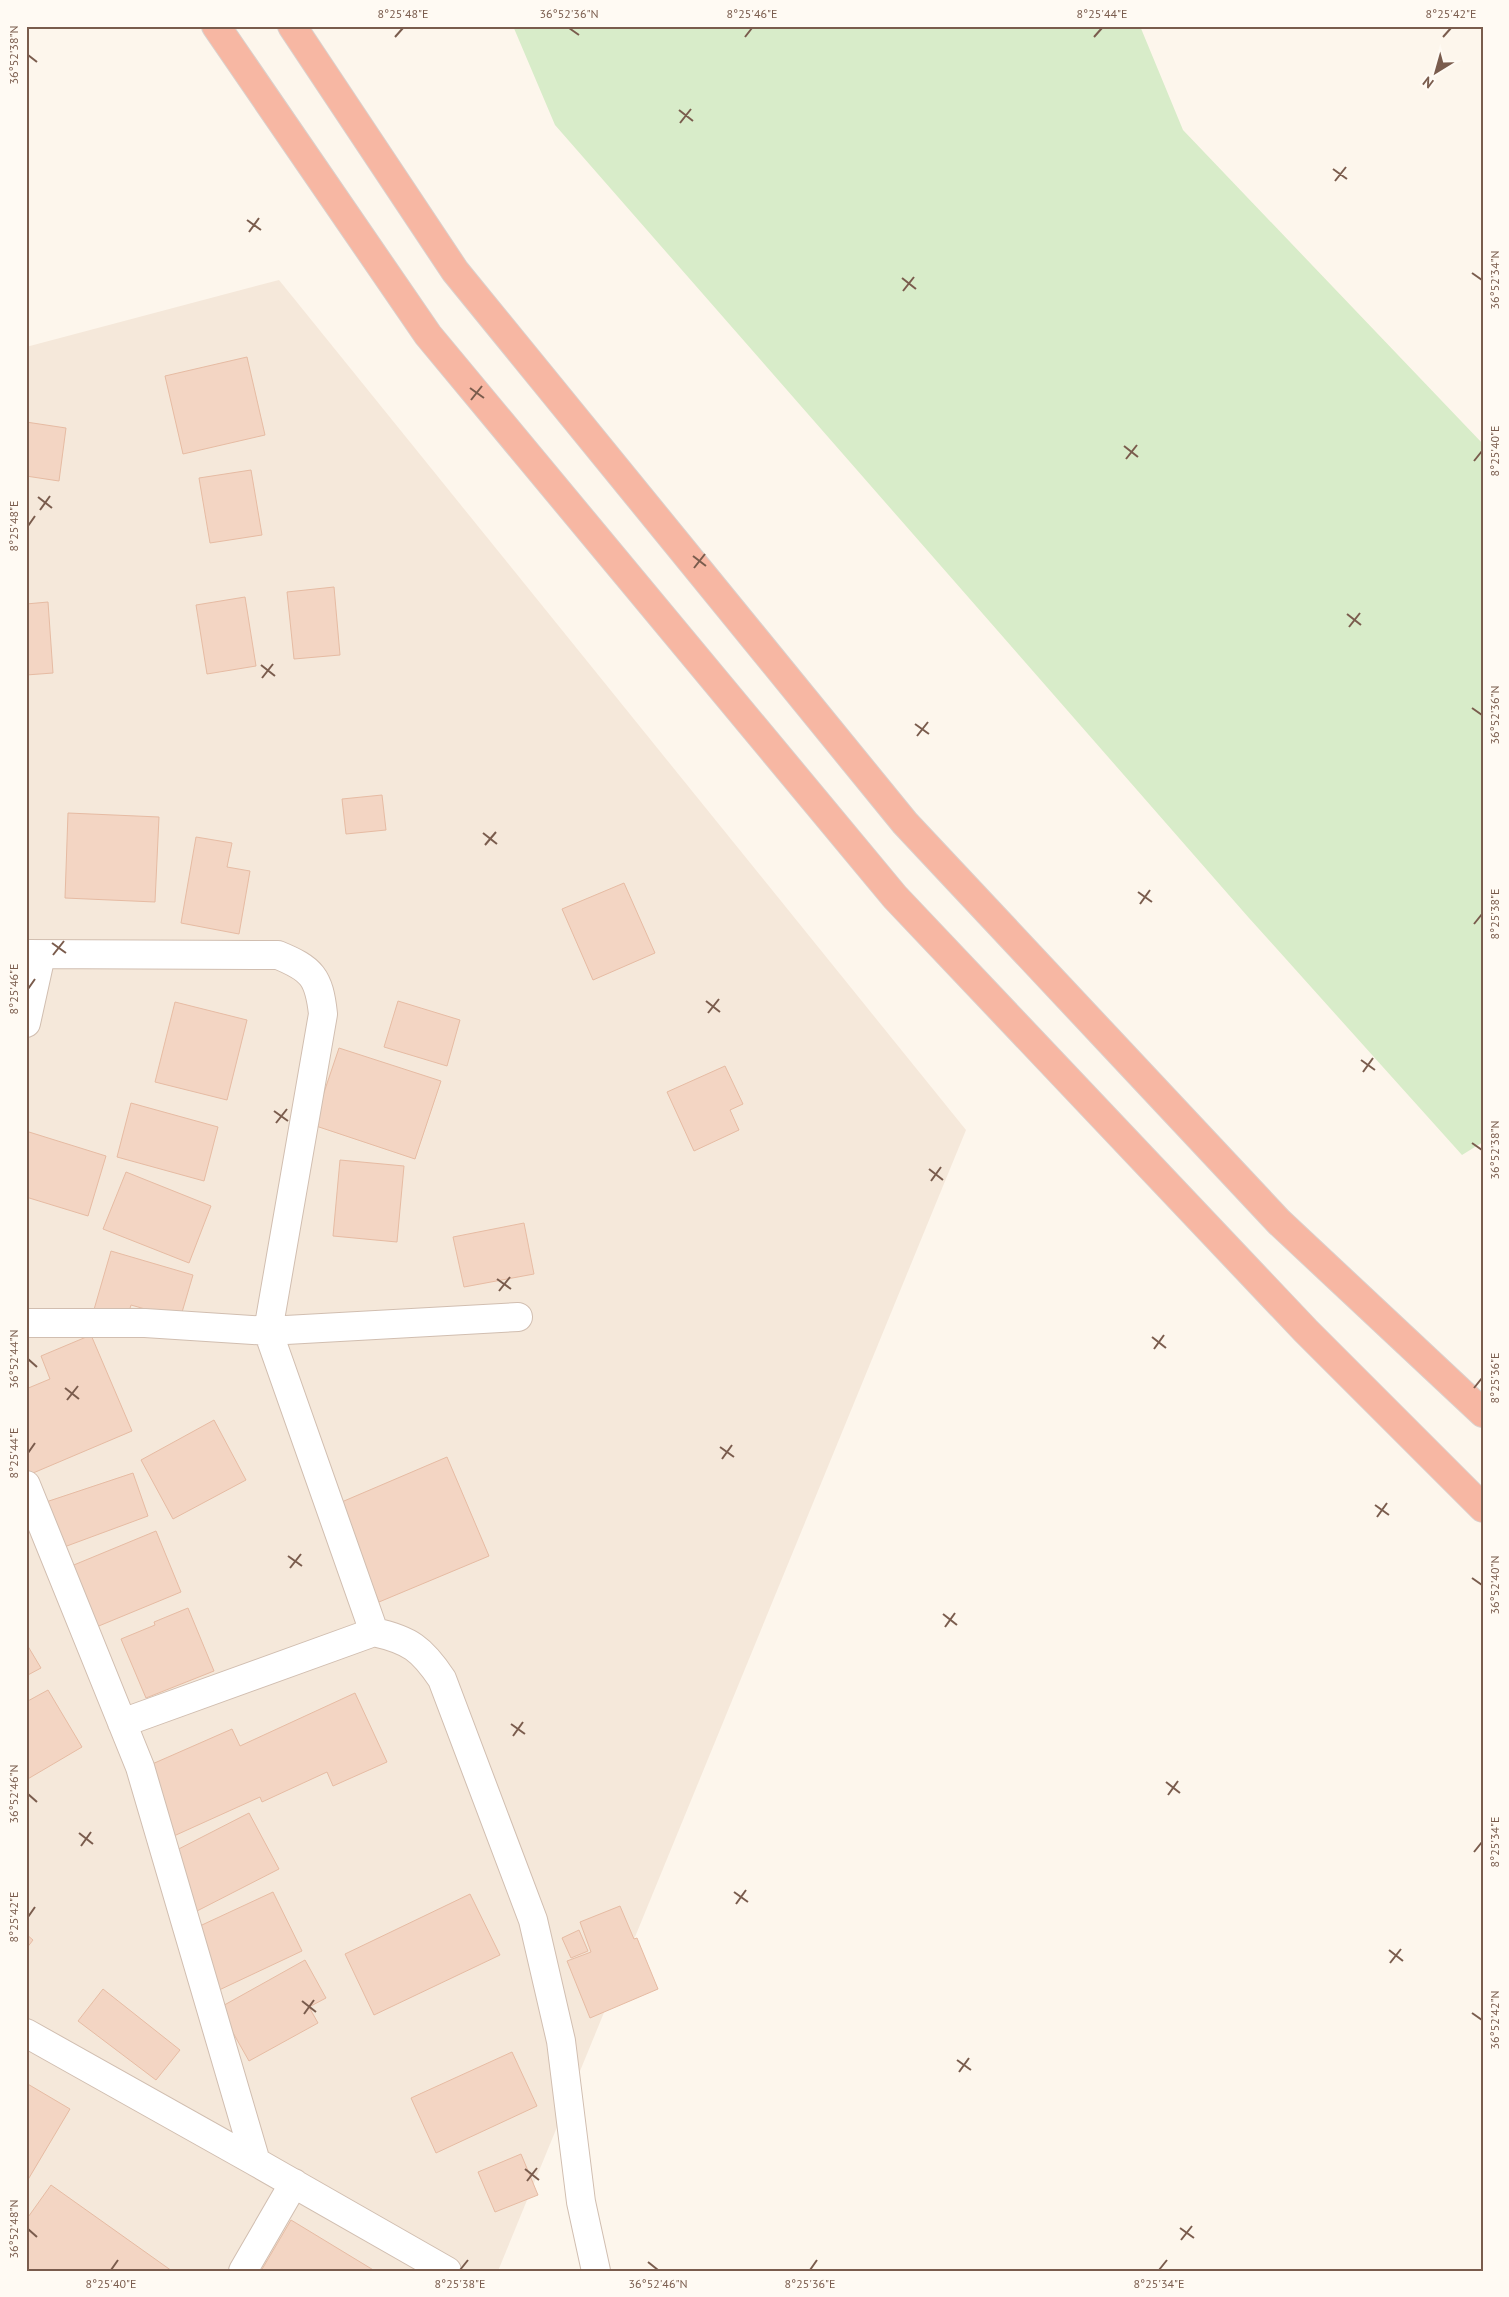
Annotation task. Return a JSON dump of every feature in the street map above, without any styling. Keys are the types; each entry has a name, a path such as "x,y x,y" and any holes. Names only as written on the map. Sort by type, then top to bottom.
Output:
{"highway":[{"path":"216,26 428,335 895,897 1306,1331 1483,1508"},
{"path":"292,26 455,271 905,823 1279,1222 1483,1413"}],"street":[{"path":"26,1023 34,955 278,956 301,964 314,978 321,994 323,1014 268,1331 374,1632"},
{"path":"26,1323 145,1323 268,1331 518,1317"},
{"path":"26,1485 140,1766 256,2162"},
{"path":"122,1723 374,1632 398,1638 426,1655 442,1679 533,1920 561,2041 581,2202 596,2271"},
{"path":"26,2033 447,2271"},
{"path":"243,2271 294,2184"}],"shaded area":[{"path":"279,280 966,1130 498,2271 26,2271 26,347"}],"green space":[{"path":"513,26 1140,26 1183,130 1483,444 1483,1142 1462,1155 1249,918 555,125"}],"building":[{"path":"247,357 265,435 183,454 165,376"},
{"path":"26,422 66,428 59,481 26,476"},
{"path":"251,470 262,535 210,543 199,478"},
{"path":"334,587 340,655 294,659 287,592"},
{"path":"245,597 256,666 207,674 196,605"},
{"path":"48,602 53,673 26,675 26,604"},
{"path":"382,795 386,830 346,834 342,799"},
{"path":"68,813 159,817 155,902 65,898"},
{"path":"196,837 232,843 227,867 250,871 239,934 181,923"},
{"path":"624,883 655,953 593,980 562,909"},
{"path":"398,1001 460,1020 447,1066 384,1047"},
{"path":"175,1002 247,1020 227,1100 155,1082"},
{"path":"339,1048 441,1081 415,1159 313,1125"},
{"path":"725,1066 743,1104 730,1110 739,1130 694,1151 667,1092"},
{"path":"131,1103 218,1127 204,1181 117,1157"},
{"path":"29,1132 106,1156 88,1216 26,1197 26,1139"},
{"path":"340,1160 404,1166 397,1242 333,1236"},
{"path":"126,1172 211,1206 189,1263 103,1229"},
{"path":"524,1223 534,1274 464,1287 453,1237"},
{"path":"111,1251 193,1275 180,1319 131,1305 126,1322 93,1313"},
{"path":"91,1335 132,1431 26,1476 26,1389 50,1379 41,1356"},
{"path":"214,1420 246,1480 173,1519 141,1460"},
{"path":"447,1457 489,1556 379,1602 337,1504"},
{"path":"133,1473 148,1516 56,1550 40,1504"},
{"path":"156,1531 181,1592 77,1635 52,1574"},
{"path":"188,1608 214,1671 146,1698 121,1639 155,1625 154,1622"},
{"path":"26,1643 41,1668 26,1676"},
{"path":"48,1690 82,1747 26,1780 26,1702"},
{"path":"355,1693 387,1762 333,1786 327,1772 262,1802 260,1797 165,1840 134,1772 232,1729 240,1746"},
{"path":"249,1813 279,1869 195,1912 165,1856"},
{"path":"273,1892 302,1951 217,1991 189,1931"},
{"path":"470,1894 500,1955 374,2015 345,1954"},
{"path":"620,1906 634,1939 637,1938 658,1989 590,2018 567,1961 591,1952 580,1922"},
{"path":"579,1930 588,1951 571,1958 562,1938"},
{"path":"26,1934 33,1940 26,1949"},
{"path":"305,1960 326,1998 309,2007 318,2023 249,2061 219,2008"},
{"path":"103,1989 180,2050 156,2080 78,2021"},
{"path":"512,2052 537,2106 436,2153 411,2098"},
{"path":"26,2083 70,2109 26,2183"},
{"path":"521,2154 538,2195 495,2212 478,2172"},
{"path":"51,2185 172,2271 26,2271 26,2220"},
{"path":"291,2220 375,2271 261,2271"}]}
